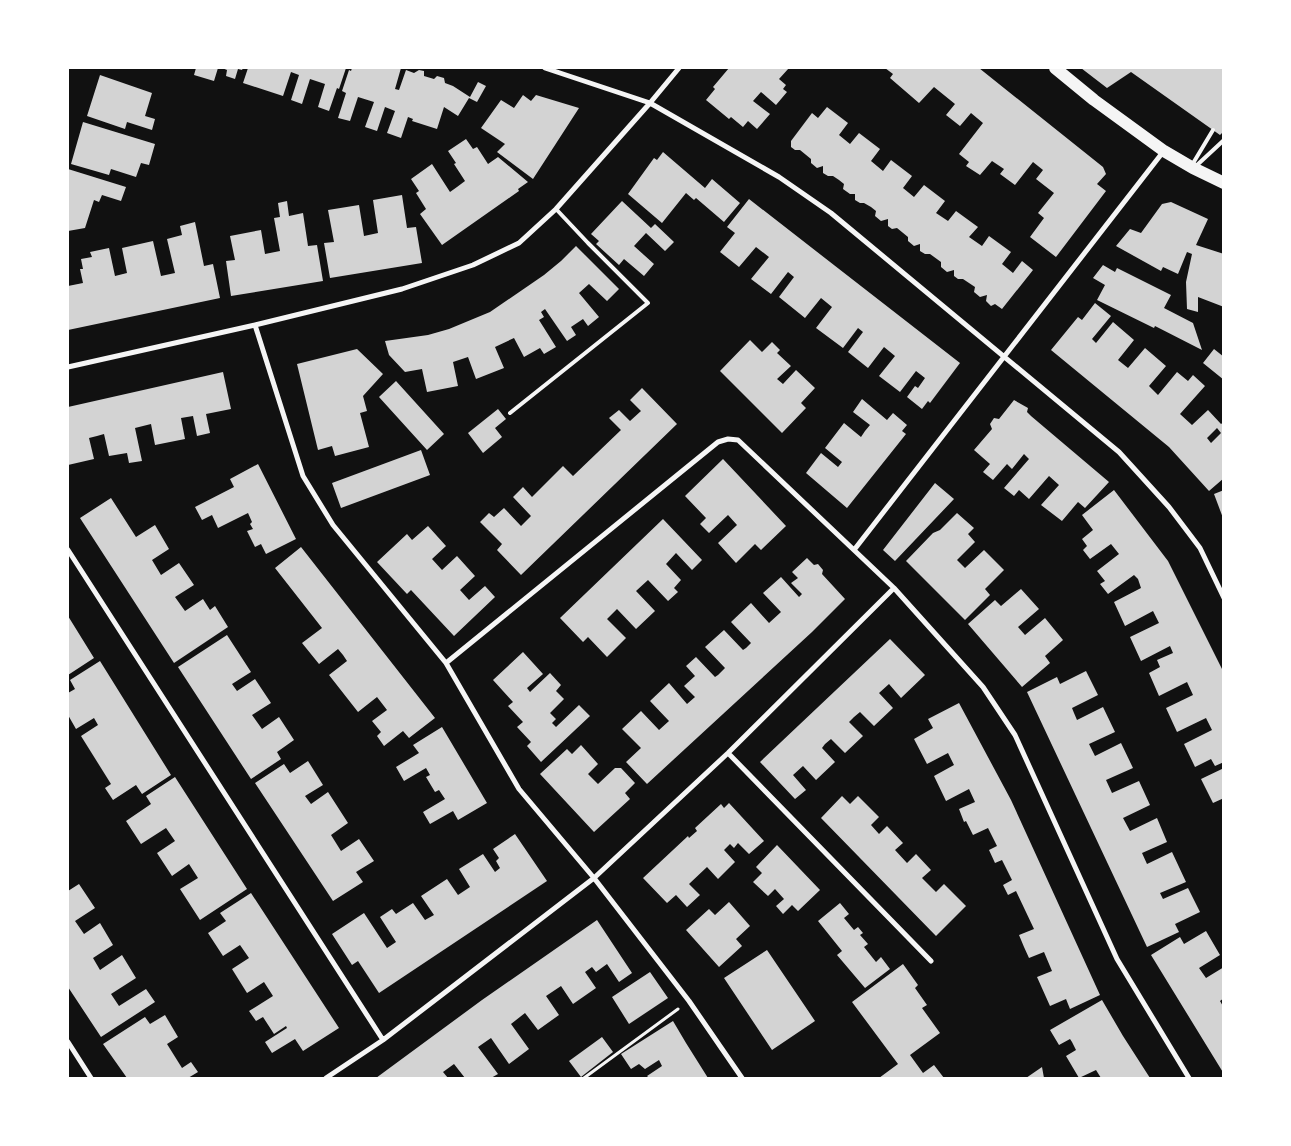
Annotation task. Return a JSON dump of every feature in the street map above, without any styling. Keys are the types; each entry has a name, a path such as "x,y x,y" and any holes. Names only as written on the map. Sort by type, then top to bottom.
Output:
{"main road":[{"path":"1055,68 1094,100 1164,151 1192,168 1224,183"}],"street":[{"path":"546,68 650,103 780,177 831,213 1119,452 1169,507 1200,548 1224,598"},
{"path":"68,367 402,289 473,265 519,243 556,209 679,68"},
{"path":"854,550 1164,151"},
{"path":"255,324 304,476 332,525 446,664 519,789 594,878 689,1001 742,1078"},
{"path":"446,664 718,442 728,439 738,440 894,588 983,687 1015,735 1117,959 1189,1078"},
{"path":"68,550 383,1040"},
{"path":"326,1078 383,1040 594,878 728,753 894,588"},
{"path":"728,753 931,961"},
{"path":"68,1042 91,1078"}],"lane":[{"path":"1192,168 1213,130"},
{"path":"1192,168 1224,140"},
{"path":"510,413 648,302 556,209"}],"path":[{"path":"584,1078 689,1001"}],"building":[{"path":"196,68 218,68 214,81 194,75"},
{"path":"222,68 243,68 242,70 238,69 235,79 226,76 227,70"},
{"path":"248,68 346,68 329,111 318,107 325,84 310,79 302,104 291,100 299,75 291,72 283,96 243,83"},
{"path":"352,68 401,68 395,89 399,90 406,70 414,73 419,70 424,71 424,76 434,79 437,76 444,78 445,83 470,97 478,82 486,86 477,102 469,98 458,116 444,107 437,129 412,121 413,119 408,117 401,138 387,133 395,111 385,107 377,131 365,127 374,102 358,97 350,121 338,118 346,93 342,91 349,70 351,71"},
{"path":"729,68 789,68 779,79 786,85 783,89 787,92 776,105 761,92 753,101 770,114 757,129 748,121 743,127 731,117 729,119 706,100 715,89 713,87"},
{"path":"885,68 979,68 1103,167 1106,174 1097,184 1106,191 1056,257 1030,237 1044,218 1038,213 1054,193 1036,179 1043,170 1033,162 1015,185 1000,174 1004,169 992,161 980,175 966,166 969,162 959,154 983,123 971,113 960,126 946,115 955,104 934,87 919,103 890,78 893,74"},
{"path":"1081,68 1224,69 1224,131 1220,135 1131,72 1107,88"},
{"path":"100,75 152,93 145,116 155,119 152,130 127,122 125,129 87,116"},
{"path":"523,95 531,101 536,95 579,108 533,179 497,152 505,144 481,128 501,100 514,108"},
{"path":"827,107 848,123 839,135 850,144 859,133 880,149 871,161 883,171 891,160 912,176 903,188 914,197 924,185 945,201 936,213 948,221 956,211 978,227 969,237 982,246 989,236 1011,252 1002,264 1013,273 1022,261 1033,270 1002,309 995,304 991,306 986,301 987,295 980,297 974,292 975,287 963,279 958,279 954,276 954,270 947,272 941,267 941,262 930,254 920,251 920,244 914,246 908,241 908,237 897,228 892,229 888,226 888,219 881,221 875,216 876,211 864,203 855,200 855,194 850,194 843,189 844,184 833,176 823,173 823,166 817,168 811,163 811,159 800,150 795,150 791,147 791,141 812,113 818,118"},
{"path":"83,122 155,144 149,165 141,163 136,177 111,169 109,175 71,164"},
{"path":"466,139 473,149 477,147 488,164 498,157 528,182 518,189 519,191 442,245 420,214 426,209 416,193 419,191 411,179 432,164 450,192 457,187 465,181 448,151"},
{"path":"663,152 705,188 712,179 740,203 724,222 696,198 694,200 686,193 662,223 628,194 654,158 657,160"},
{"path":"68,169 126,187 121,201 102,195 99,202 94,200 85,228 68,231"},
{"path":"402,195 407,228 416,227 422,263 330,278 324,243 334,242 328,210 359,205 364,236 378,233 373,200"},
{"path":"749,199 960,363 930,403 928,401 922,409 907,397 915,386 918,388 925,378 916,371 900,392 879,376 895,356 884,347 868,368 848,352 863,332 858,328 843,348 816,328 832,307 821,298 805,318 779,297 794,277 788,272 771,294 751,279 769,257 756,247 739,267 720,252 735,233 727,227"},
{"path":"287,201 289,216 303,213 308,246 317,245 323,281 231,296 226,261 235,260 230,236 261,230 265,254 280,251 274,218 280,217 278,203"},
{"path":"622,201 651,228 655,224 674,242 665,251 646,233 634,246 654,264 644,276 624,259 619,265 596,244 599,241 591,234"},
{"path":"1171,202 1208,219 1196,245 1224,254 1224,307 1198,297 1198,312 1187,309 1186,282 1192,254 1187,252 1178,274 1163,267 1161,271 1116,246 1130,229 1141,233 1162,204"},
{"path":"195,222 204,266 213,264 220,298 68,330 68,286 83,283 80,269 83,269 81,259 92,257 90,252 109,248 115,276 127,273 122,248 153,241 161,276 175,273 167,239 182,235 180,226"},
{"path":"576,246 619,289 607,301 589,284 579,293 599,317 588,326 583,319 571,327 576,335 567,341 545,309 541,312 544,317 539,320 556,347 544,354 540,348 524,357 514,338 495,347 504,368 476,379 468,357 453,362 458,386 427,392 422,369 405,372 389,355 385,341 428,335 449,329 490,312 544,275"},
{"path":"1103,265 1115,272 1117,268 1171,295 1164,308 1193,323 1202,350 1097,300 1105,285 1093,278"},
{"path":"1095,303 1111,316 1092,339 1096,343 1113,322 1134,340 1118,360 1128,368 1145,348 1166,366 1149,386 1158,395 1177,372 1188,381 1193,375 1205,386 1180,414 1192,425 1208,410 1221,424 1224,422 1224,478 1209,491 1169,447 1051,350 1078,317 1082,320","holes":["1217,428 1221,433 1211,443 1207,438"]},
{"path":"750,340 762,352 772,342 780,350 777,353 791,366 777,379 783,384 796,370 815,388 801,403 806,408 782,433 720,371"},
{"path":"357,349 383,374 363,396 367,411 360,413 369,447 335,456 332,446 318,450 297,364"},
{"path":"1214,349 1224,357 1224,380 1203,363"},
{"path":"223,372 231,409 206,414 210,433 197,436 193,416 181,418 185,439 155,445 151,424 135,428 142,461 129,463 127,453 109,456 104,434 89,438 94,459 68,465 68,407"},
{"path":"396,381 444,434 427,450 379,397"},
{"path":"642,388 677,424 521,575 497,550 502,544 480,522 489,513 494,517 504,508 521,526 531,516 513,497 523,487 532,497 563,466 573,476 621,430 609,418 619,410 630,421 641,411 630,400"},
{"path":"862,399 887,420 893,413 907,425 902,431 906,434 847,508 806,473 821,453 838,467 842,462 825,448 844,423 861,437 870,425 853,412"},
{"path":"1014,400 1028,408 1027,412 1031,416 1109,482 1085,508 1078,502 1062,521 1041,505 1059,485 1049,476 1029,499 1019,490 1014,496 1004,488 1029,459 1024,454 1012,469 1007,464 993,480 983,472 990,464 974,450 992,429 990,424 994,418 999,419"},
{"path":"498,409 506,419 495,428 502,437 483,453 468,433"},
{"path":"421,450 430,475 341,508 332,483"},
{"path":"723,459 786,526 761,550 755,544 736,563 718,543 737,525 728,515 709,533 700,524 706,518 685,496"},
{"path":"258,464 296,539 266,554 261,544 255,547 247,531 253,529 248,513 218,528 212,515 202,520 195,507 234,487 230,479"},
{"path":"935,483 954,499 895,561 883,550"},
{"path":"1114,490 1168,561 1224,673 1224,762 1215,766 1211,759 1195,767 1184,744 1212,730 1206,718 1177,732 1166,708 1193,695 1187,682 1159,696 1149,673 1160,667 1157,660 1173,653 1170,646 1141,661 1130,637 1159,623 1153,611 1125,626 1114,602 1141,588 1138,579 1134,575 1108,594 1100,584 1105,581 1097,571 1119,554 1111,544 1090,559 1083,550 1087,546 1082,539 1093,530 1082,515"},
{"path":"1224,490 1224,517 1223,518 1214,494"},
{"path":"111,498 136,537 155,525 169,549 152,560 161,575 179,563 194,585 175,597 185,611 203,599 210,610 215,606 228,627 174,663 80,518"},
{"path":"957,513 974,528 968,534 975,542 957,560 965,568 984,550 1004,570 985,589 990,595 965,620 906,561 933,533 940,530"},
{"path":"663,519 702,560 692,570 676,553 666,564 681,580 674,588 678,592 668,601 648,580 636,591 655,611 636,629 617,609 607,619 626,638 607,657 588,637 583,642 560,618"},
{"path":"428,526 446,546 432,559 442,570 457,556 475,576 460,590 469,600 485,586 495,597 454,636 411,590 407,594 377,562 407,534 412,540"},
{"path":"301,547 435,718 409,738 403,731 384,746 377,736 381,732 372,721 387,710 377,697 358,712 329,675 347,661 343,655 338,649 319,664 302,643 322,628 275,568"},
{"path":"807,558 814,565 818,564 823,570 822,574 845,599 812,632 647,784 626,762 641,748 622,729 641,711 659,730 669,721 650,701 669,683 687,704 695,697 684,686 695,676 686,666 696,657 715,677 718,675 725,668 705,647 724,630 743,650 746,648 751,643 731,622 751,603 769,623 781,612 763,593 781,577 799,597 802,594 791,583 798,578 792,572"},
{"path":"1021,589 1039,609 1018,627 1025,635 1045,618 1063,640 1045,656 1050,663 1022,687 968,624 995,600 1001,606"},
{"path":"68,616 94,658 68,675"},
{"path":"227,635 251,672 232,684 237,691 255,679 271,703 252,715 262,729 279,717 294,740 277,752 281,759 251,779 178,667"},
{"path":"890,639 925,675 901,698 889,684 879,693 893,708 874,726 860,712 854,717 849,722 863,736 845,753 831,739 825,744 822,748 835,762 816,780 803,766 793,775 806,790 795,799 760,762"},
{"path":"523,652 543,674 527,688 530,692 550,673 561,685 556,691 564,699 550,713 556,719 552,723 556,727 579,705 590,716 541,762 527,746 531,742 517,727 523,722 508,706 513,702 493,680"},
{"path":"100,661 171,775 142,794 136,785 113,800 105,788 111,784 81,736 98,725 94,718 76,729 68,715 68,693 75,689 70,680"},
{"path":"1086,671 1098,695 1072,708 1077,720 1103,707 1115,732 1089,744 1095,756 1121,743 1133,768 1106,780 1112,793 1139,781 1150,805 1123,818 1130,831 1157,818 1167,842 1142,853 1147,864 1172,852 1186,882 1160,893 1163,899 1188,888 1200,912 1175,924 1179,932 1147,947 1027,692 1057,677 1060,684"},
{"path":"959,703 1011,800 1100,995 1070,1009 1066,999 1050,1006 1037,977 1052,971 1044,952 1029,958 1024,947 1019,935 1034,929 1016,891 1008,895 1003,885 1012,880 1002,860 995,863 989,850 997,846 988,828 973,835 966,821 964,822 959,809 975,802 969,789 946,801 934,776 954,765 948,753 927,764 914,739 933,728 928,719"},
{"path":"442,727 487,803 458,820 453,811 430,824 423,812 445,799 439,790 435,792 426,777 430,775 426,768 404,781 396,767 419,753 413,745"},
{"path":"581,745 598,764 588,774 598,784 615,768 621,768 635,783 625,793 630,799 594,832 540,774 567,749 572,754"},
{"path":"308,761 323,785 305,796 311,804 328,792 348,823 331,835 341,851 359,839 374,861 356,872 363,882 333,901 255,783 284,764 290,773"},
{"path":"1224,768 1224,798 1213,803 1201,779"},
{"path":"175,777 247,889 200,920 180,889 198,878 189,864 172,876 157,853 175,841 166,828 141,844 126,821 151,804 146,796"},
{"path":"842,796 850,804 858,796 879,817 871,825 879,834 887,826 903,843 895,850 907,863 916,854 931,870 922,878 936,892 944,884 966,906 936,936 821,818"},
{"path":"729,803 764,841 749,854 738,843 734,848 730,844 724,850 735,862 718,879 707,867 689,884 700,895 687,907 676,895 667,903 643,878 688,836 689,838 697,831 695,828 721,804 724,808"},
{"path":"515,834 547,881 379,993 358,961 352,965 332,934 364,913 387,948 396,942 380,917 392,909 396,914 413,903 425,920 434,915 421,896 447,879 458,895 470,887 459,869 483,854 495,872 500,868 496,861 499,858 493,849"},
{"path":"777,845 820,890 798,911 792,905 783,914 776,906 784,899 775,889 768,896 753,882 762,873 756,867"},
{"path":"79,884 95,908 75,921 84,934 100,923 113,945 93,958 100,970 122,955 136,978 111,994 119,1006 146,989 155,1002 101,1037 68,987 68,891"},
{"path":"251,893 339,1028 303,1051 295,1039 272,1053 265,1042 287,1028 286,1026 274,1034 263,1017 256,1021 249,1011 273,996 264,982 247,993 232,969 249,958 240,945 223,956 208,933 226,921 220,913"},
{"path":"729,902 750,926 736,939 742,946 719,967 686,930 709,909 715,915"},
{"path":"840,903 849,914 844,918 854,930 858,927 863,933 860,935 868,944 864,947 876,962 881,957 890,969 865,988 837,955 842,951 818,921"},
{"path":"597,920 632,973 619,982 607,964 596,972 592,967 585,972 596,988 573,1004 561,986 546,996 559,1015 538,1030 525,1013 511,1024 529,1049 509,1064 491,1038 478,1047 498,1074 491,1078 465,1078 454,1064 443,1072 448,1078 376,1078 482,1000"},
{"path":"1206,931 1220,955 1199,968 1206,978 1224,967 1224,998 1220,1001 1224,1008 1224,1074 1151,955 1180,937 1184,944"},
{"path":"767,950 815,1021 772,1050 724,978"},
{"path":"903,964 918,985 915,988 927,1005 922,1008 940,1033 910,1055 923,1073 934,1065 944,1078 879,1078 898,1064 852,1002"},
{"path":"650,972 668,998 629,1024 612,997"},
{"path":"1102,1000 1150,1078 1101,1078 1096,1070 1079,1078 1066,1056 1076,1050 1072,1042 1070,1039 1059,1045 1050,1030"},
{"path":"165,1015 178,1037 167,1044 182,1068 191,1062 198,1072 188,1078 127,1078 103,1044 145,1017 150,1024"},
{"path":"673,1021 708,1078 649,1078 647,1076 662,1066 659,1060 645,1069 639,1064 631,1069 621,1054"},
{"path":"602,1037 613,1052 581,1077 569,1061"},
{"path":"1042,1067 1044,1078 1026,1078"}]}
